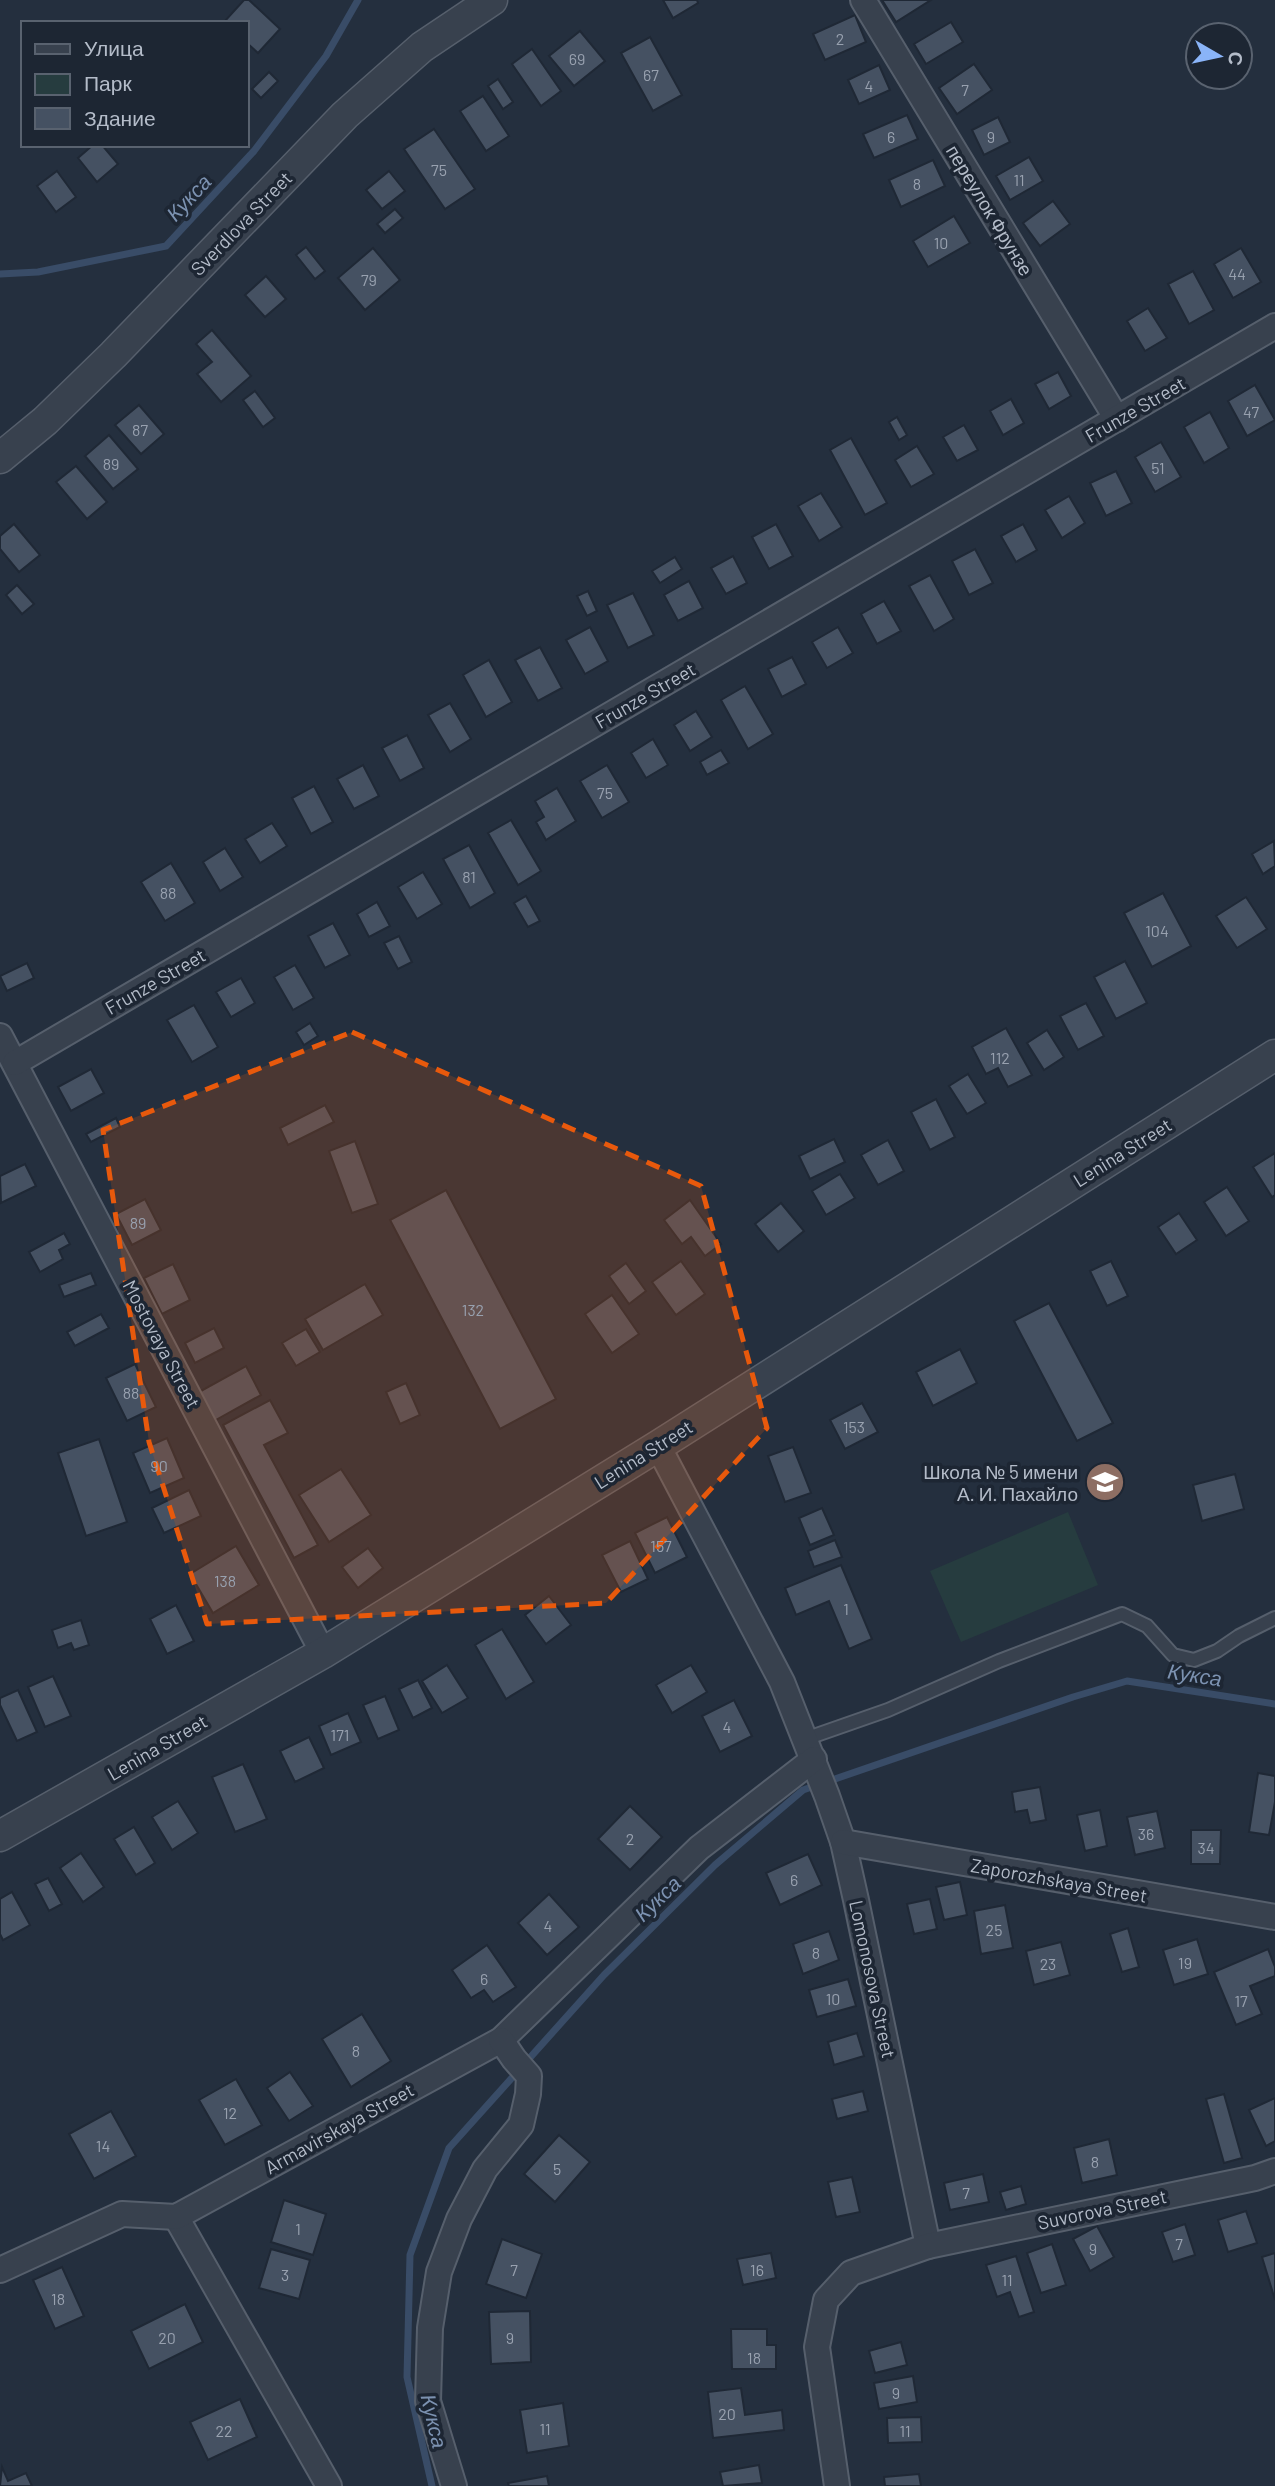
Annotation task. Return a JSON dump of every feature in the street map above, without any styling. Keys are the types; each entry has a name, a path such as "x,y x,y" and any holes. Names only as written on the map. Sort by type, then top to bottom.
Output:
{"street":[{"name":"Sverdlova Street","path":"0,458 45,421 113,355 345,115 422,47 492,0"},
{"name":"переулок Фрунзе","path":"863,0 1117,419"},
{"name":"Frunze Street","path":"15,1063 1275,326"},
{"name":"Mostovaya Street","path":"0,1036 323,1653"},
{"name":"Lenina Street","path":"0,1836 323,1653 657,1446 1275,1055"},
{"name":"Lomonosova Street","path":"657,1446 782,1682 813,1756 843,1842 928,2246"},
{"name":"Armavirskaya Street","path":"176,2217 514,2058 699,1848 813,1756"},
{"name":"Zaporozhskaya Street","path":"843,1842 1275,1917"},
{"path":"454,2486 428,2402 430,2329 439,2272 459,2219 485,2169 521,2125 528,2094 514,2058"},
{"name":"Suvorova Street","path":"928,2246 1255,2178 1275,2171"},
{"path":"0,2270 122,2214 176,2217 329,2486"},
{"path":"837,2486 817,2347 827,2300 851,2273 928,2246"}],"lane":[{"path":"813,1756 888,1710 999,1661 1122,1614 1147,1626 1173,1655 1194,1660 1217,1651 1239,1636 1275,1618"}],"highlighted area":[{"path":"352,1032 701,1186 767,1428 606,1603 207,1624 149,1442 103,1130"}],"green space":[{"path":"1068,1512 1098,1585 961,1642 930,1571"}],"building":[{"path":"244,0 249,0 280,29 258,53 248,44 248,21 225,21"},
{"path":"663,0 697,0 698,3 673,18"},
{"path":"882,0 931,0 896,22"},
{"path":"855,15 866,42 825,60 813,34"},
{"path":"951,22 963,42 926,64 914,44"},
{"path":"580,31 605,61 574,86 549,56"},
{"path":"650,37 682,95 653,111 621,53"},
{"path":"532,49 561,91 541,106 512,64"},
{"path":"974,64 992,90 957,114 939,88"},
{"path":"879,65 890,90 859,104 848,80"},
{"path":"269,72 278,81 261,98 252,89"},
{"path":"498,79 513,102 503,109 488,86"},
{"path":"483,96 509,136 486,151 460,111"},
{"path":"907,115 918,139 874,158 863,134"},
{"path":"998,117 1010,142 984,155 972,130"},
{"path":"434,129 475,189 445,209 404,149"},
{"path":"91,147 104,147 118,164 97,182 78,158"},
{"path":"1029,157 1043,181 1010,200 996,176"},
{"path":"933,160 945,186 901,207 889,180"},
{"path":"57,171 76,197 56,212 37,186"},
{"path":"389,171 405,191 382,209 366,190"},
{"path":"1053,201 1070,224 1040,246 1023,223"},
{"path":"395,209 403,218 385,233 377,224"},
{"path":"954,216 970,243 928,267 913,241"},
{"path":"306,247 325,271 315,279 296,255"},
{"path":"373,248 400,280 365,310 338,278"},
{"path":"1241,248 1261,282 1233,298 1214,264"},
{"path":"1193,271 1214,310 1189,324 1168,284"},
{"path":"266,276 286,299 265,317 245,295"},
{"path":"1148,308 1167,338 1145,351 1127,321"},
{"path":"212,330 251,376 221,402 197,374 212,362 196,344"},
{"path":"1058,372 1071,396 1049,409 1035,384"},
{"path":"1255,385 1275,420 1247,436 1228,401"},
{"path":"255,391 275,418 263,427 243,400"},
{"path":"1011,399 1024,423 1003,435 990,411"},
{"path":"139,405 164,434 141,454 115,425"},
{"path":"1210,412 1229,448 1204,463 1184,427"},
{"path":"897,417 907,435 899,440 889,422"},
{"path":"964,425 978,450 957,461 943,437"},
{"path":"109,435 138,469 113,489 85,456"},
{"path":"851,438 887,503 865,515 830,450"},
{"path":"1161,442 1181,477 1155,492 1135,457"},
{"path":"917,446 934,474 911,487 895,460"},
{"path":"76,466 107,502 87,519 56,482"},
{"path":"1116,471 1132,503 1106,516 1090,483"},
{"path":"821,493 842,527 819,541 798,506"},
{"path":"1069,496 1085,523 1062,538 1045,510"},
{"path":"14,524 40,555 19,572 0,549 0,536"},
{"path":"776,524 793,556 769,569 752,537"},
{"path":"1023,524 1037,550 1016,562 1001,536"},
{"path":"975,549 993,583 969,595 952,561"},
{"path":"733,556 747,583 726,594 711,568"},
{"path":"675,557 682,569 660,583 652,571"},
{"path":"930,575 954,619 934,631 909,586"},
{"path":"689,581 703,608 678,621 664,595"},
{"path":"17,585 34,604 22,614 6,595"},
{"path":"588,591 597,611 587,616 577,596"},
{"path":"633,593 654,635 628,648 607,605"},
{"path":"884,601 901,631 877,644 861,614"},
{"path":"590,627 608,661 585,674 566,640"},
{"path":"838,627 853,653 827,668 812,642"},
{"path":"540,647 562,688 538,701 515,660"},
{"path":"792,657 806,684 782,697 768,669"},
{"path":"489,660 512,702 486,717 463,675"},
{"path":"745,686 773,734 748,749 721,700"},
{"path":"450,703 471,739 450,752 428,715"},
{"path":"696,711 712,737 690,751 674,725"},
{"path":"407,735 424,768 400,781 382,748"},
{"path":"653,739 668,765 646,778 631,753"},
{"path":"721,750 729,763 707,775 700,762"},
{"path":"363,765 379,796 354,809 337,779"},
{"path":"607,765 629,802 602,818 580,781"},
{"path":"314,786 333,822 311,834 292,798"},
{"path":"557,788 576,821 546,840 536,822 544,817 535,801"},
{"path":"511,820 541,871 518,885 488,833"},
{"path":"272,823 287,846 260,863 245,839"},
{"path":"1274,841 1275,866 1263,874 1252,854"},
{"path":"469,845 495,893 470,908 443,859"},
{"path":"225,848 243,877 220,891 203,862"},
{"path":"171,863 195,903 165,921 141,882"},
{"path":"423,872 442,904 417,919 398,887"},
{"path":"1163,893 1191,946 1152,967 1124,913"},
{"path":"526,896 540,921 528,927 514,903"},
{"path":"1246,897 1267,929 1237,948 1216,916"},
{"path":"377,902 390,926 369,937 357,914"},
{"path":"333,923 350,955 325,968 308,936"},
{"path":"399,936 412,962 398,969 384,943"},
{"path":"1125,961 1147,1003 1116,1019 1094,977"},
{"path":"27,963 34,978 7,991 0,976"},
{"path":"295,965 314,998 293,1010 274,977"},
{"path":"241,978 255,1003 231,1017 216,992"},
{"path":"1086,1003 1104,1036 1078,1050 1060,1016"},
{"path":"194,1005 218,1047 192,1062 167,1020"},
{"path":"310,1023 318,1036 304,1045 296,1032"},
{"path":"1006,1028 1032,1075 1008,1087 998,1068 986,1074 972,1047"},
{"path":"1047,1030 1064,1057 1044,1070 1027,1043"},
{"path":"91,1069 104,1093 71,1111 58,1087"},
{"path":"968,1074 986,1103 967,1114 949,1086"},
{"path":"936,1099 955,1137 930,1150 911,1112"},
{"path":"325,1105 334,1122 288,1145 280,1128"},
{"path":"116,1118 120,1127 91,1142 86,1134"},
{"path":"834,1139 845,1162 810,1179 799,1156"},
{"path":"888,1140 904,1171 878,1185 861,1155"},
{"path":"355,1141 378,1204 352,1213 329,1151"},
{"path":"1275,1153 1275,1195 1272,1197 1253,1167"},
{"path":"25,1164 36,1186 1,1203 0,1176"},
{"path":"840,1174 855,1198 826,1215 812,1191"},
{"path":"1227,1187 1249,1221 1226,1236 1204,1202"},
{"path":"446,1190 556,1399 500,1429 390,1220"},
{"path":"145,1199 161,1230 132,1245 116,1214"},
{"path":"690,1200 721,1244 705,1256 691,1237 682,1244 664,1220"},
{"path":"781,1203 804,1231 778,1252 755,1224"},
{"path":"1179,1213 1197,1240 1176,1254 1158,1227"},
{"path":"64,1233 70,1244 59,1250 63,1259 40,1272 29,1252"},
{"path":"681,1261 705,1294 676,1315 652,1282"},
{"path":"1111,1261 1128,1296 1107,1306 1090,1271"},
{"path":"626,1263 646,1291 629,1304 609,1276"},
{"path":"173,1264 190,1300 162,1314 144,1278"},
{"path":"91,1273 96,1285 64,1297 59,1285"},
{"path":"365,1284 383,1315 323,1350 305,1319"},
{"path":"612,1295 639,1334 612,1353 585,1314"},
{"path":"1049,1303 1113,1423 1077,1441 1014,1321"},
{"path":"101,1314 109,1328 75,1346 67,1332"},
{"path":"214,1328 224,1348 195,1363 185,1343"},
{"path":"306,1329 320,1352 296,1366 282,1343"},
{"path":"960,1349 977,1383 933,1406 916,1372"},
{"path":"135,1364 156,1407 127,1421 106,1378"},
{"path":"246,1366 261,1395 214,1421 199,1392"},
{"path":"406,1383 420,1415 400,1424 386,1392"},
{"path":"270,1400 288,1433 264,1445 318,1545 294,1558 223,1425"},
{"path":"862,1403 878,1432 845,1449 830,1420"},
{"path":"167,1438 184,1478 150,1493 133,1453"},
{"path":"99,1439 127,1522 86,1536 58,1453"},
{"path":"793,1447 811,1493 785,1502 768,1456"},
{"path":"341,1469 371,1515 329,1542 299,1495"},
{"path":"1235,1474 1244,1509 1202,1521 1193,1485"},
{"path":"189,1490 201,1516 164,1533 152,1508"},
{"path":"822,1508 834,1535 810,1545 799,1518"},
{"path":"667,1517 687,1557 655,1573 635,1533"},
{"path":"835,1540 842,1557 814,1567 808,1551"},
{"path":"630,1541 648,1579 621,1592 602,1555"},
{"path":"236,1546 259,1585 213,1613 190,1574"},
{"path":"368,1548 383,1568 358,1588 342,1567"},
{"path":"841,1565 872,1639 849,1649 829,1601 796,1615 785,1588"},
{"path":"549,1596 571,1625 546,1644 525,1615"},
{"path":"176,1605 194,1641 167,1654 150,1619"},
{"path":"81,1620 89,1645 74,1650 71,1643 58,1648 52,1630"},
{"path":"502,1629 534,1682 506,1699 475,1645"},
{"path":"447,1665 468,1698 442,1713 422,1681"},
{"path":"691,1665 707,1692 672,1713 656,1685"},
{"path":"53,1676 71,1716 45,1727 28,1687"},
{"path":"418,1680 432,1708 413,1718 399,1689"},
{"path":"18,1690 37,1732 17,1741 0,1705 0,1698"},
{"path":"385,1696 399,1730 378,1739 363,1705"},
{"path":"734,1700 752,1736 720,1752 702,1716"},
{"path":"348,1713 361,1742 331,1755 319,1726"},
{"path":"309,1737 324,1768 295,1782 280,1751"},
{"path":"243,1764 267,1819 235,1832 212,1777"},
{"path":"1258,1773 1275,1776 1275,1802 1269,1835 1249,1832"},
{"path":"1040,1787 1046,1820 1030,1823 1027,1810 1015,1812 1012,1792"},
{"path":"178,1801 198,1833 172,1850 152,1817"},
{"path":"630,1806 662,1837 630,1870 598,1839"},
{"path":"1100,1810 1107,1846 1085,1851 1077,1815"},
{"path":"1157,1811 1165,1848 1135,1855 1127,1817"},
{"path":"134,1827 155,1863 136,1875 114,1839"},
{"path":"1191,1830 1221,1830 1220,1864 1191,1864"},
{"path":"81,1853 104,1887 83,1902 60,1868"},
{"path":"808,1854 822,1885 780,1905 766,1873"},
{"path":"48,1878 62,1904 49,1911 35,1884"},
{"path":"960,1882 967,1915 944,1920 936,1887"},
{"path":"12,1892 30,1925 3,1940 0,1934 0,1899"},
{"path":"549,1894 579,1927 547,1955 518,1923"},
{"path":"930,1899 937,1929 914,1934 907,1904"},
{"path":"1005,1905 1013,1948 981,1954 974,1911"},
{"path":"1128,1928 1139,1967 1122,1972 1110,1934"},
{"path":"829,1931 839,1960 803,1974 793,1944"},
{"path":"1197,1939 1208,1974 1174,1985 1163,1950"},
{"path":"1061,1942 1070,1975 1034,1985 1026,1951"},
{"path":"487,1945 516,1987 493,2002 484,1990 471,1998 452,1970"},
{"path":"1268,1949 1275,1967 1275,1976 1250,1986 1262,2014 1236,2025 1214,1972"},
{"path":"848,1979 856,2006 817,2017 809,1990"},
{"path":"362,2014 391,2061 351,2087 322,2039"},
{"path":"857,2033 864,2056 834,2065 828,2042"},
{"path":"290,2072 313,2106 289,2121 267,2088"},
{"path":"236,2079 262,2125 225,2145 199,2100"},
{"path":"863,2091 868,2111 837,2119 832,2099"},
{"path":"1224,2094 1242,2158 1224,2163 1206,2099"},
{"path":"1275,2098 1275,2141 1266,2146 1249,2110"},
{"path":"111,2111 136,2156 94,2179 69,2134"},
{"path":"559,2135 590,2162 555,2202 524,2174"},
{"path":"1109,2139 1117,2175 1082,2183 1074,2148"},
{"path":"983,2174 989,2202 950,2210 944,2183"},
{"path":"852,2177 860,2212 836,2217 828,2182"},
{"path":"1021,2186 1026,2204 1006,2210 1000,2192"},
{"path":"284,2200 326,2214 313,2255 271,2242"},
{"path":"1246,2211 1257,2243 1228,2252 1218,2220"},
{"path":"1185,2224 1195,2255 1173,2262 1162,2232"},
{"path":"1097,2226 1114,2257 1090,2271 1073,2239"},
{"path":"502,2239 542,2254 526,2298 486,2284"},
{"path":"1052,2244 1066,2285 1041,2293 1027,2253"},
{"path":"271,2249 310,2260 299,2299 259,2288"},
{"path":"771,2253 776,2278 743,2285 737,2259"},
{"path":"1275,2253 1275,2300 1262,2257"},
{"path":"1016,2256 1034,2312 1019,2317 1010,2292 997,2297 986,2265"},
{"path":"62,2267 84,2316 55,2329 33,2280"},
{"path":"185,2304 203,2342 149,2369 131,2331"},
{"path":"530,2311 531,2362 491,2364 489,2312"},
{"path":"731,2329 767,2329 767,2345 776,2345 776,2369 732,2369"},
{"path":"901,2342 907,2365 875,2373 869,2351"},
{"path":"913,2376 917,2402 879,2409 874,2383"},
{"path":"741,2388 745,2415 782,2410 784,2430 713,2438 708,2392"},
{"path":"240,2399 257,2437 208,2460 190,2422"},
{"path":"563,2403 569,2446 527,2453 520,2410"},
{"path":"921,2417 922,2442 888,2443 887,2418"},
{"path":"759,2465 762,2483 723,2486 720,2472"},
{"path":"2,2467 8,2481 26,2473 32,2486 0,2486"},
{"path":"919,2474 921,2486 885,2486 884,2477"},
{"path":"547,2476 549,2486 509,2486 508,2483"}],"waterway":[{"name":"Кукса","path":"0,274 38,272 166,246 254,151 326,56 358,0"},
{"name":"Кукса","path":"432,2486 407,2377 410,2255 449,2148 604,1975 715,1865 803,1790 1127,1681 1275,1704"}],"place":[{"name":"Школа № 5 имени А. И. Пахайло","path":"1105,1482"}]}
